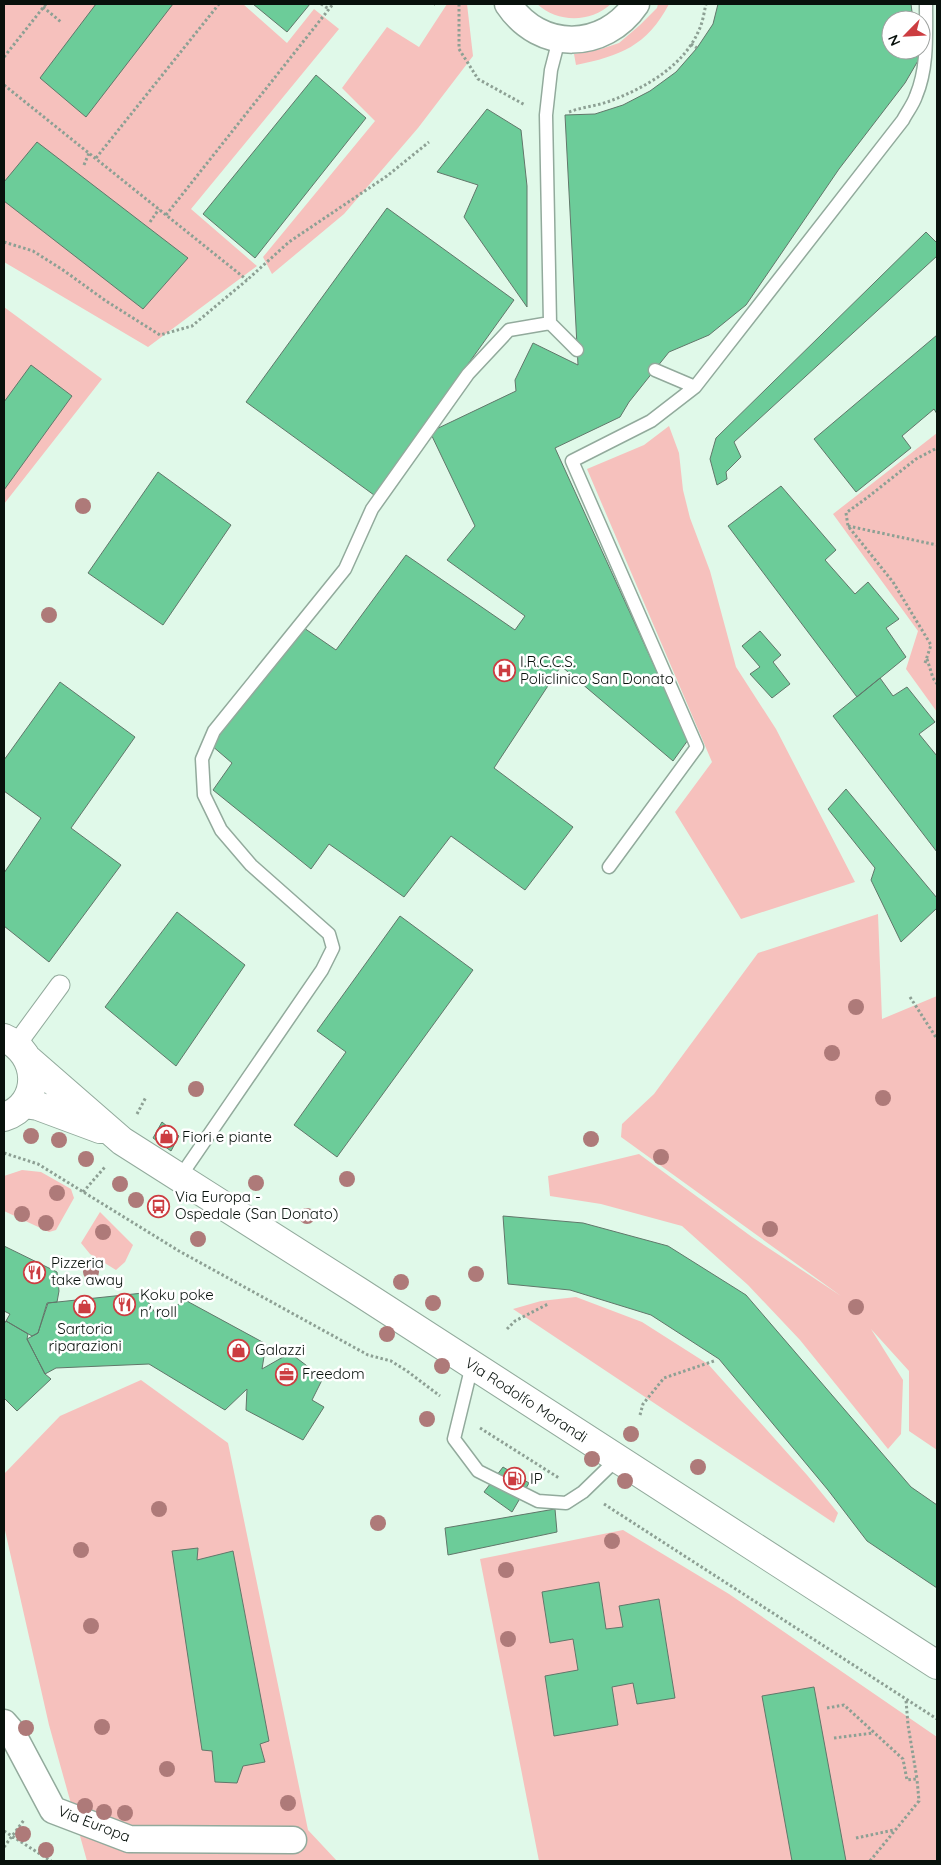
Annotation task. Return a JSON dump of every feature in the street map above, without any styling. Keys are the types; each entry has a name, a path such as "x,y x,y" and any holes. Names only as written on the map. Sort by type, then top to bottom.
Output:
{"street":[{"path":"508,4 526,24 536,31 560,39 582,39 604,33 622,20 636,4"},
{"path":"14,1110 31,1090 32,1075 16,1048 60,985"},
{"name":"Via Rodolfo Morandi","path":"16,1048 122,1141 180,1176 937,1666"},
{"name":"Via Rodolfo Morandi","path":"14,1110 38,1106 115,1134"},
{"name":"Via Europa","path":"4,1723 11,1731 53,1810 129,1840 293,1840"}],"lane":[{"path":"609,866 697,747 572,461 651,421 695,387 902,120 916,99 920,87 925,54 926,4"},
{"path":"560,39 551,70 546,115 550,323 578,350"},
{"path":"180,1176 222,1118 322,970 333,948 330,934 251,865 221,830 204,795 202,759 214,731 345,569 372,509 468,374 509,330 550,323"},
{"path":"655,370 695,387"},
{"path":"472,1365 459,1412 454,1439 478,1470 538,1501 566,1503 583,1492 617,1459"}],"path":[{"path":"96,158 219,4"},
{"path":"321,4 329,10"},
{"path":"166,215 333,4"},
{"path":"699,30 706,4"},
{"path":"4,57 44,6 62,22"},
{"path":"691,44 697,48"},
{"path":"4,84 247,280"},
{"path":"4,242 34,252 160,335 192,326 289,242 387,176 430,142"},
{"path":"84,165 89,153"},
{"path":"150,222 159,209"},
{"path":"937,448 916,459 846,513 848,526 893,582 931,645 926,661 937,684"},
{"path":"848,526 937,545"},
{"path":"910,997 937,1039"},
{"path":"4,1153 38,1164 179,1250 368,1355 392,1361 484,1432 623,1516 937,1719"},
{"path":"507,1329 515,1320 548,1304"},
{"path":"640,1415 643,1404 664,1378 714,1361"},
{"path":"870,1861 918,1801 906,1700"},
{"path":"827,1708 844,1705 902,1760 907,1780 917,1780"},
{"path":"834,1738 874,1732"},
{"path":"856,1838 896,1829"},
{"path":"4,1831 51,1861"}],"shaded area":[{"path":"4,4 243,4 287,43 314,9 339,29 191,209 257,266 148,347 4,262"},
{"path":"447,4 467,4 473,56 418,128 344,214 272,274 263,257 375,121 342,88 387,27 419,47"},
{"path":"537,4 611,4 594,15 574,18 554,15"},
{"path":"658,4 669,4 651,30 642,39 619,53 576,65 574,54 601,49 619,43 657,8"},
{"path":"4,307 102,379 4,504"},
{"path":"669,426 679,453 683,490 690,518 710,571 736,667 776,729 855,882 741,919 675,812 712,762 587,469 644,445"},
{"path":"937,433 937,712 906,669 918,631 833,514"},
{"path":"878,914 882,1019 937,996 937,1450 909,1431 909,1371 871,1329 903,1380 901,1434 888,1449 800,1340 748,1285 682,1226 601,1204 550,1196 548,1176 639,1154 752,1237 841,1296 621,1137 622,1124 654,1094 758,953"},
{"path":"22,1170 41,1172 71,1189 74,1198 56,1230 49,1232 4,1211 4,1176"},
{"path":"100,1212 133,1245 125,1262 116,1270 90,1254 81,1243"},
{"path":"576,1297 642,1322 708,1364 807,1475 838,1513 834,1523 513,1309 541,1301"},
{"path":"141,1380 228,1443 308,1830 337,1861 87,1861 49,1725 4,1526 4,1474 60,1416"},
{"path":"623,1530 729,1594 937,1737 937,1861 539,1861 480,1559"}],"building":[{"path":"96,4 173,4 86,117 40,78"},
{"path":"253,4 310,4 287,32"},
{"path":"718,4 911,4 912,10 881,10 881,60 918,60 905,83 839,169 746,305 709,335 669,352 629,402 620,417 555,448 688,740 673,761 561,666 494,768 573,827 525,890 451,836 404,897 329,844 311,869 213,790 232,763 211,745 304,628 336,650 406,555 515,630 525,616 447,560 475,526 430,432 516,391 515,380 533,343 578,365 565,115 595,114 623,105 650,91 676,72 697,48 713,24"},
{"path":"316,75 366,118 255,258 203,214"},
{"path":"487,109 521,130 527,186 527,307 464,217 478,185 437,172"},
{"path":"37,142 188,258 143,309 4,201 4,182"},
{"path":"387,208 514,300 374,495 246,402"},
{"path":"926,232 937,243 937,256 734,442 741,457 726,472 727,479 717,485 710,459 716,438"},
{"path":"937,335 937,414 934,409 902,436 911,448 856,492 814,439"},
{"path":"31,365 72,396 4,490 4,402"},
{"path":"158,472 231,525 163,625 88,573"},
{"path":"781,486 836,550 825,560 855,594 868,582 899,619 886,628 906,657 857,697 728,526"},
{"path":"760,631 781,655 773,662 790,684 772,698 750,674 760,667 742,646"},
{"path":"880,678 893,696 907,687 935,722 919,734 937,756 937,852 833,716"},
{"path":"60,682 135,737 71,828 121,865 49,962 4,926 4,873 41,818 4,791 4,760"},
{"path":"846,789 937,898 937,908 901,942 871,880 875,868 828,809"},
{"path":"177,912 245,965 176,1066 105,1007"},
{"path":"400,916 473,970 337,1157 294,1125 346,1052 317,1031"},
{"name":"Fiori e piante","path":"162,1122 179,1136 171,1151 153,1138"},
{"path":"503,1216 583,1223 668,1246 746,1295 911,1487 937,1505 937,1588 867,1541 828,1490 719,1359 651,1315 570,1290 508,1284"},
{"path":"4,1246 57,1272 59,1291 57,1302 47,1303 38,1333 32,1336 6,1321 10,1314 4,1311"},
{"path":"143,1293 158,1318 185,1300 266,1344 262,1369 290,1353 323,1378 312,1400 324,1407 303,1440 246,1410 247,1389 225,1410 149,1364 56,1368 45,1374 27,1339 38,1333 48,1303"},
{"path":"6,1321 28,1334 27,1339 45,1374 51,1379 17,1411 4,1398 4,1324"},
{"path":"503,1467 529,1483 512,1512 484,1492"},
{"path":"555,1509 557,1532 448,1555 445,1528"},
{"path":"198,1548 197,1560 233,1551 269,1741 260,1744 265,1762 243,1766 237,1783 215,1782 212,1751 202,1750 172,1551"},
{"path":"599,1582 606,1629 623,1627 619,1606 659,1599 675,1698 637,1704 633,1683 612,1687 618,1725 554,1736 545,1676 578,1670 573,1639 550,1643 542,1592"},
{"path":"814,1687 846,1861 792,1861 762,1696"}],"place":[{"name":"I.R.C.C.S. Policlinico San Donato","path":"504,671"},
{"name":"Fiori e piante","path":"166,1137"},
{"name":"Via Europa - Ospedale (San Donato)","path":"159,1206"},
{"name":"Pizzeria take away","path":"35,1272"},
{"name":"Koku poke n' roll","path":"124,1304"},
{"name":"Sartoria riparazioni","path":"85,1306"},
{"name":"Galazzi","path":"239,1350"},
{"name":"Freedom","path":"286,1374"},
{"name":"IP","path":"514,1479"}]}
